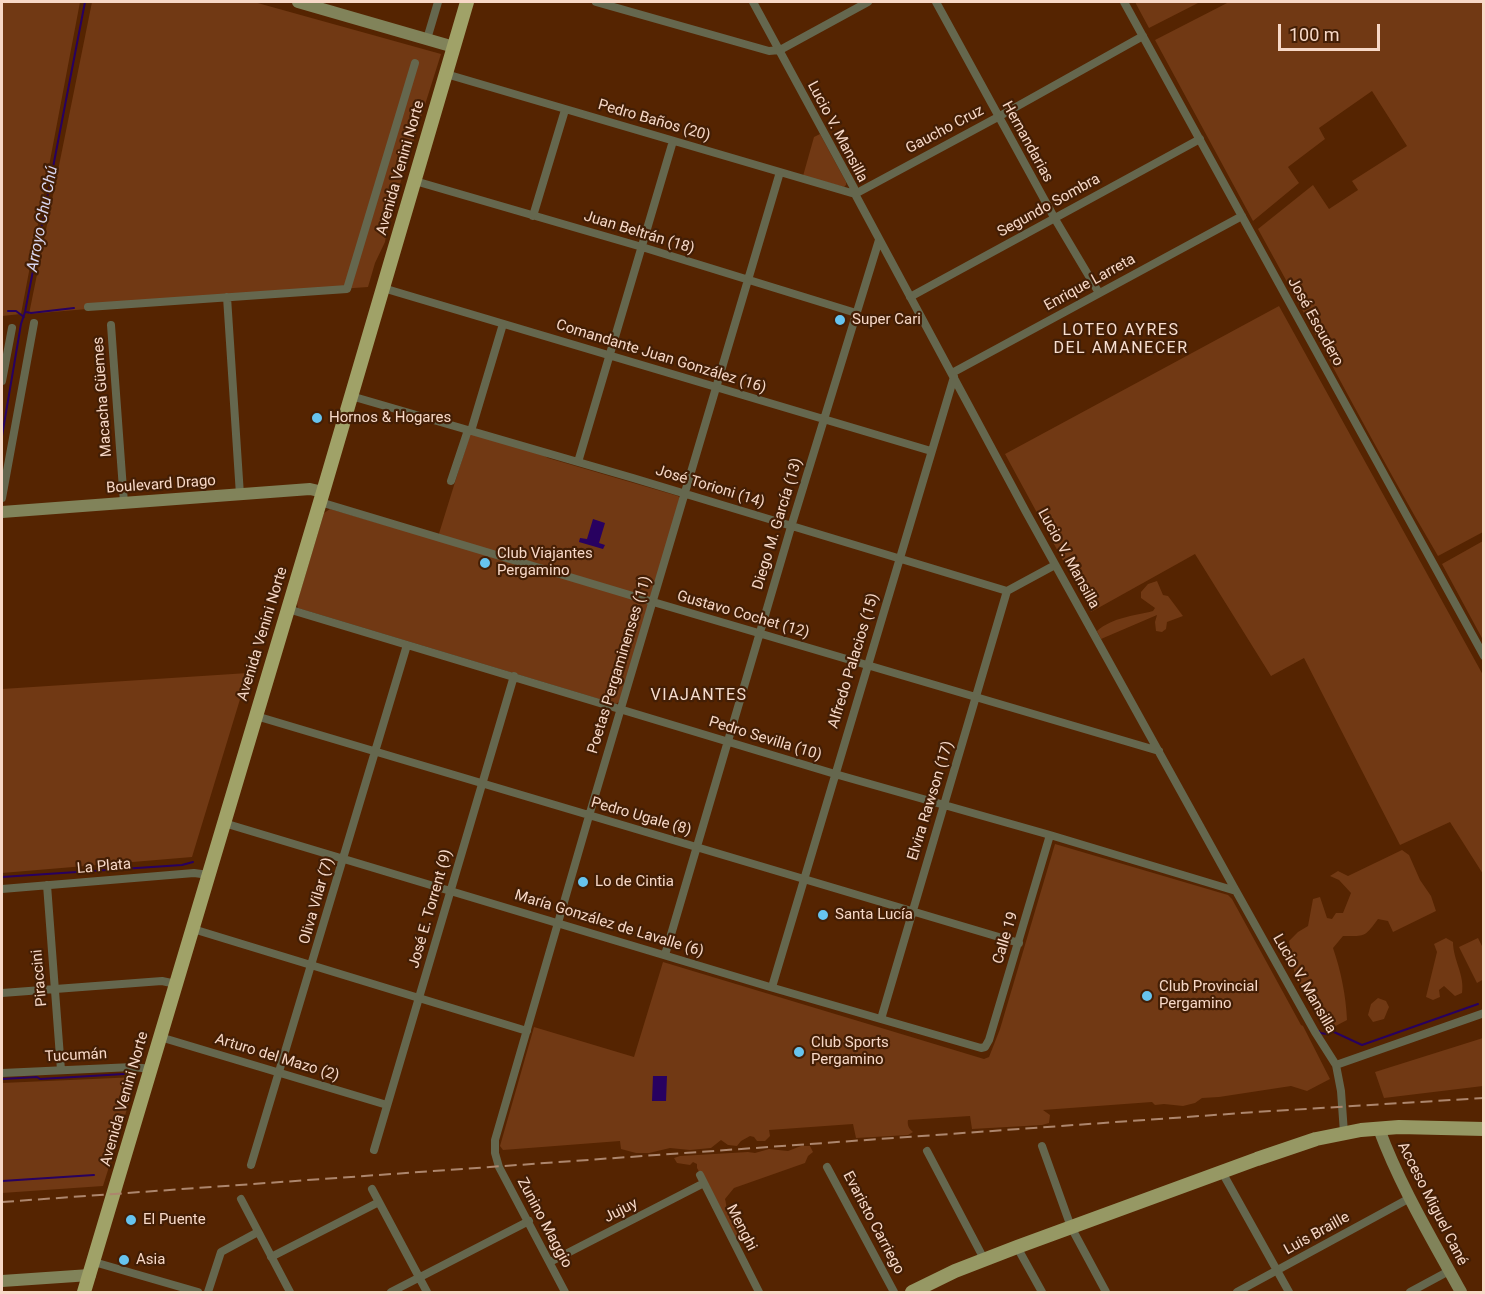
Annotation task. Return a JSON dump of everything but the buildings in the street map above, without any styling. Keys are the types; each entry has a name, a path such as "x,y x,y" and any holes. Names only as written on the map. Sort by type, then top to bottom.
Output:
{"highway":[{"name":"Avenida Venini Norte","path":"84,1293 467,2"}],"main road":[{"path":"298,2 313,4 454,47"},
{"name":"Boulevard Drago","path":"2,512 310,489 321,497"},
{"path":"912,1293 984,1259 1304,1143 1344,1132 1399,1127 1484,1129"},
{"name":"Acceso Miguel Cané","path":"1379,1129 1410,1198 1461,1293"},
{"path":"2,1281 92,1268"}],"street":[{"path":"427,39 438,2"},
{"path":"596,2 769,51 780,50 868,2"},
{"name":"Lucio V. Mansilla","path":"753,2 1055,565 1315,1032 1336,1065 1341,1091 1344,1132"},
{"name":"Hernandarias","path":"936,2 1055,219 1099,293"},
{"name":"José Escudero","path":"1124,2 1484,656"},
{"name":"Gaucho Cruz","path":"855,194 1143,36"},
{"path":"88,307 346,289 415,63"},
{"name":"Pedro Baños (20)","path":"446,74 855,194"},
{"path":"533,216 565,110"},
{"name":"Segundo Sombra","path":"910,297 1200,139"},
{"path":"578,462 673,141"},
{"name":"Poetas Pergaminenses (11)","path":"499,1167 494,1143 780,172"},
{"name":"Juan Beltrán (18)","path":"415,181 642,247 856,313"},
{"name":"Enrique Larreta","path":"953,375 1242,216"},
{"name":"Diego M. García (13)","path":"665,955 791,527 879,240"},
{"name":"Comandante Juan González (16)","path":"383,288 931,452"},
{"path":"226,297 240,495"},
{"path":"2,498 34,323"},
{"name":"Macacha Güemes","path":"111,324 124,503"},
{"path":"451,481 502,324"},
{"path":"2,381 12,328"},
{"name":"Alfredo Palacios (15)","path":"771,987 953,375"},
{"name":"José Torioni (14)","path":"351,396 1007,591"},
{"name":"Gustavo Cochet (12)","path":"321,497 653,602 1159,751"},
{"path":"1007,591 1055,565"},
{"name":"Elvira Rawson (17)","path":"881,1019 1007,591"},
{"name":"Pedro Sevilla (10)","path":"288,609 835,774 1236,891"},
{"name":"Oliva Vilar (7)","path":"251,1165 407,645"},
{"name":"José E. Torrent (9)","path":"374,1150 514,676"},
{"name":"Pedro Ugale (8)","path":"256,716 1019,943"},
{"name":"María González de Lavalle (6)","path":"224,823 978,1048 985,1047"},
{"name":"Calle 19","path":"985,1047 1019,943 1050,835"},
{"name":"La Plata","path":"2,889 194,873 208,875"},
{"name":"Piraccini","path":"46,885 61,1070"},
{"path":"193,929 527,1031"},
{"path":"2,993 162,981 176,984"},
{"path":"1336,1065 1484,1012"},
{"name":"Arturo del Mazo (2)","path":"160,1037 387,1105"},
{"name":"Tucumán","path":"2,1073 151,1068"},
{"path":"1042,1146 1071,1227 1106,1293"},
{"path":"927,1151 984,1259"},
{"name":"Zunino Maggio","path":"499,1167 565,1293"},
{"name":"Evaristo Carriego","path":"827,1167 894,1293"},
{"path":"1222,1172 1289,1293"},
{"name":"Jujuy","path":"550,1262 702,1179"},
{"name":"Menghi","path":"702,1179 759,1293"},
{"path":"372,1189 427,1293"},
{"name":"Luis Braille","path":"1237,1293 1410,1198"},
{"path":"241,1199 290,1293"},
{"path":"272,1257 379,1202"},
{"path":"391,1293 529,1221"},
{"path":"208,1293 221,1252 258,1232"},
{"path":"1017,1247 1042,1293"},
{"path":"92,1268 198,1293"},
{"path":"1410,1293 1449,1271"}],"shaded area":[{"path":"2,2 80,2 21,314 2,316"},
{"path":"92,2 254,2 441,54 388,222 385,242 375,263 368,287 29,314"},
{"path":"1135,2 1200,2 1149,28"},
{"path":"1229,2 1483,2 1483,532 1438,556 1258,229 1313,185 1329,209 1358,190 1352,181 1407,146 1372,91 1319,128 1325,139 1288,167 1299,183 1253,221 1155,40"},
{"path":"820,134 846,182 844,187 803,176 814,137"},
{"path":"1279,306 1483,675 1483,874 1450,822 1400,845 1304,658 1271,676 1195,554 1091,612 1005,454"},
{"name":"Club Viajantes Pergamino","path":"470,434 536,451 548,458 680,498 620,701 616,704 298,608 297,603 324,513 330,509 437,540"},
{"path":"593,519 605,523 599,543 605,545 603,549 579,542 580,538 587,539"},
{"path":"1483,541 1483,640 1442,564"},
{"path":"1157,581 1163,595 1168,596 1183,616 1167,622 1166,629 1162,632 1156,631 1157,615 1101,639 1097,631 1103,626 1153,611 1155,608 1141,598 1141,592 1148,584"},
{"path":"248,673 192,857 2,873 2,689"},
{"path":"1055,844 1228,895 1303,1026 1330,1079 1307,1091 1291,1086 1202,1098 1195,1103 1183,1106 1155,1105 1152,1102 1043,1110 1050,1115 1049,1123 1042,1125 972,1129 970,1116 908,1120 913,1132 908,1135 856,1138 853,1124 769,1130 770,1136 765,1141 757,1141 750,1136 737,1146 728,1145 721,1140 711,1148 690,1150 670,1148 649,1153 636,1153 621,1149 620,1141 503,1150 500,1146 534,1027 634,1057 663,962 984,1059 989,1057 1000,1029"},
{"path":"1402,850 1409,855 1420,880 1431,896 1436,911 1393,932 1388,921 1378,919 1363,935 1343,936 1333,948 1343,984 1347,1020 1328,1030 1294,971 1289,941 1308,926 1313,899 1320,897 1327,918 1332,919 1336,913 1343,913 1351,893 1339,880 1330,876 1338,871 1348,876"},
{"path":"1446,938 1453,942 1462,980 1462,993 1455,996 1444,986 1439,990 1440,997 1433,1000 1426,997 1437,952 1434,944"},
{"path":"1478,938 1483,948 1484,979 1477,983 1459,947"},
{"path":"1378,998 1386,1001 1389,1007 1384,1019 1373,1022 1368,1015 1371,1004"},
{"path":"1483,1038 1483,1086 1384,1098 1375,1072"},
{"path":"653,1076 667,1076 666,1101 652,1101"},
{"path":"137,1077 103,1186 2,1193 2,1083"},
{"path":"801,1146 810,1146 813,1152 805,1163 734,1188 725,1199 728,1212 742,1236 736,1239 697,1168 697,1164 677,1163 674,1158 755,1153 769,1149 788,1151"}],"waterway":[{"name":"Arroyo Chu Chú","path":"2,436 21,324 85,2"},
{"path":"26,312 74,308"},
{"path":"8,311 16,311 24,317"},
{"path":"2,877 182,865 193,862"},
{"path":"1334,1032 1362,1045 1478,1004"},
{"path":"1319,1031 1327,1034"},
{"path":"2,1079 124,1074"},
{"path":"2,1181 94,1175"}],"railway":[{"path":"2,1202 1256,1112 1484,1098"}],"place":[{"name":"Super Cari","path":"840,320"},
{"name":"Hornos & Hogares","path":"317,418"},
{"name":"Club Viajantes Pergamino","path":"485,563"},
{"name":"Lo de Cintia","path":"583,882"},
{"name":"Santa Lucía","path":"823,915"},
{"name":"Club Provincial Pergamino","path":"1147,996"},
{"name":"Club Sports Pergamino","path":"799,1052"},
{"name":"El Puente","path":"131,1220"},
{"name":"Asia","path":"124,1260"}],"district":[{"name":"LOTEO AYRES DEL AMANECER","path":"1121,340"},
{"name":"VIAJANTES","path":"699,696"}]}
